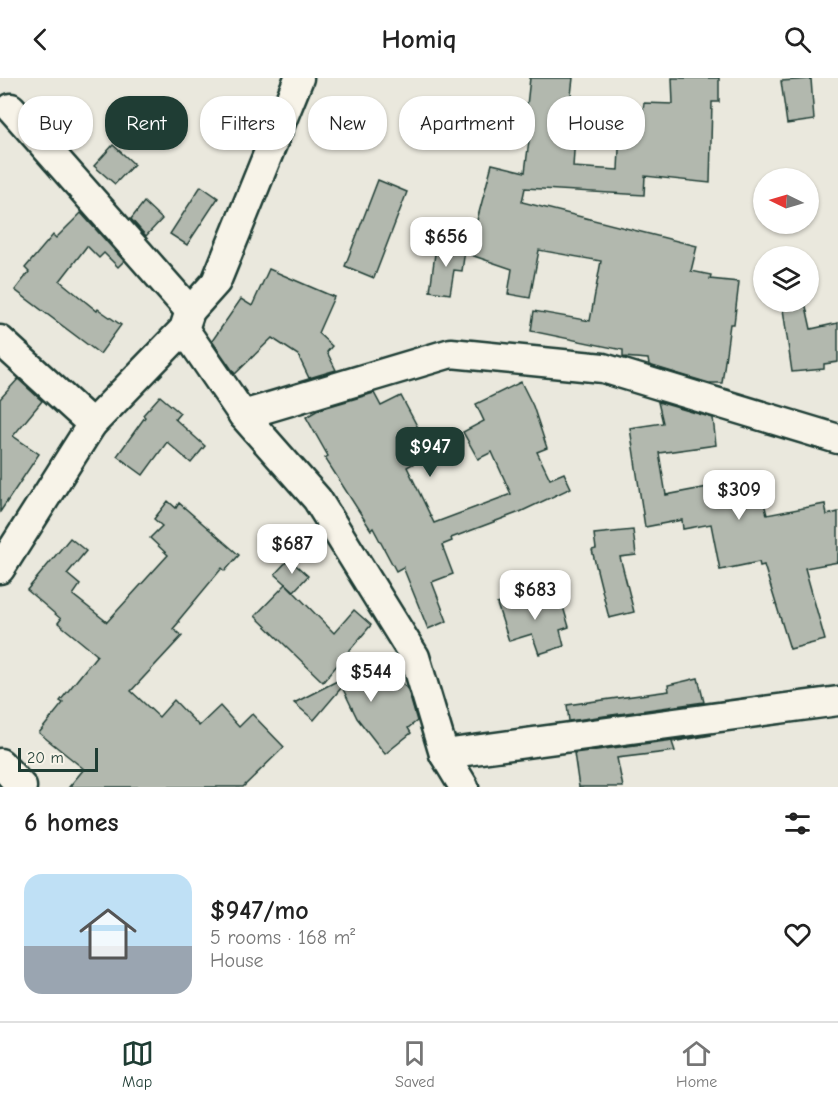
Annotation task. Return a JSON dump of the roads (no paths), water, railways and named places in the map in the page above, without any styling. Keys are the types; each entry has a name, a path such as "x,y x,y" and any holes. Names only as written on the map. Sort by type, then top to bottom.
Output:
{"street":[{"path":"0,569 92,424 187,320 216,282 299,78"},
{"path":"11,108 187,320 243,415 317,499 415,657 444,754 464,787"},
{"path":"0,340 92,424"},
{"path":"243,415 451,353 603,368 838,439"},
{"path":"444,754 838,701"},
{"path":"0,763 22,787"}]}
